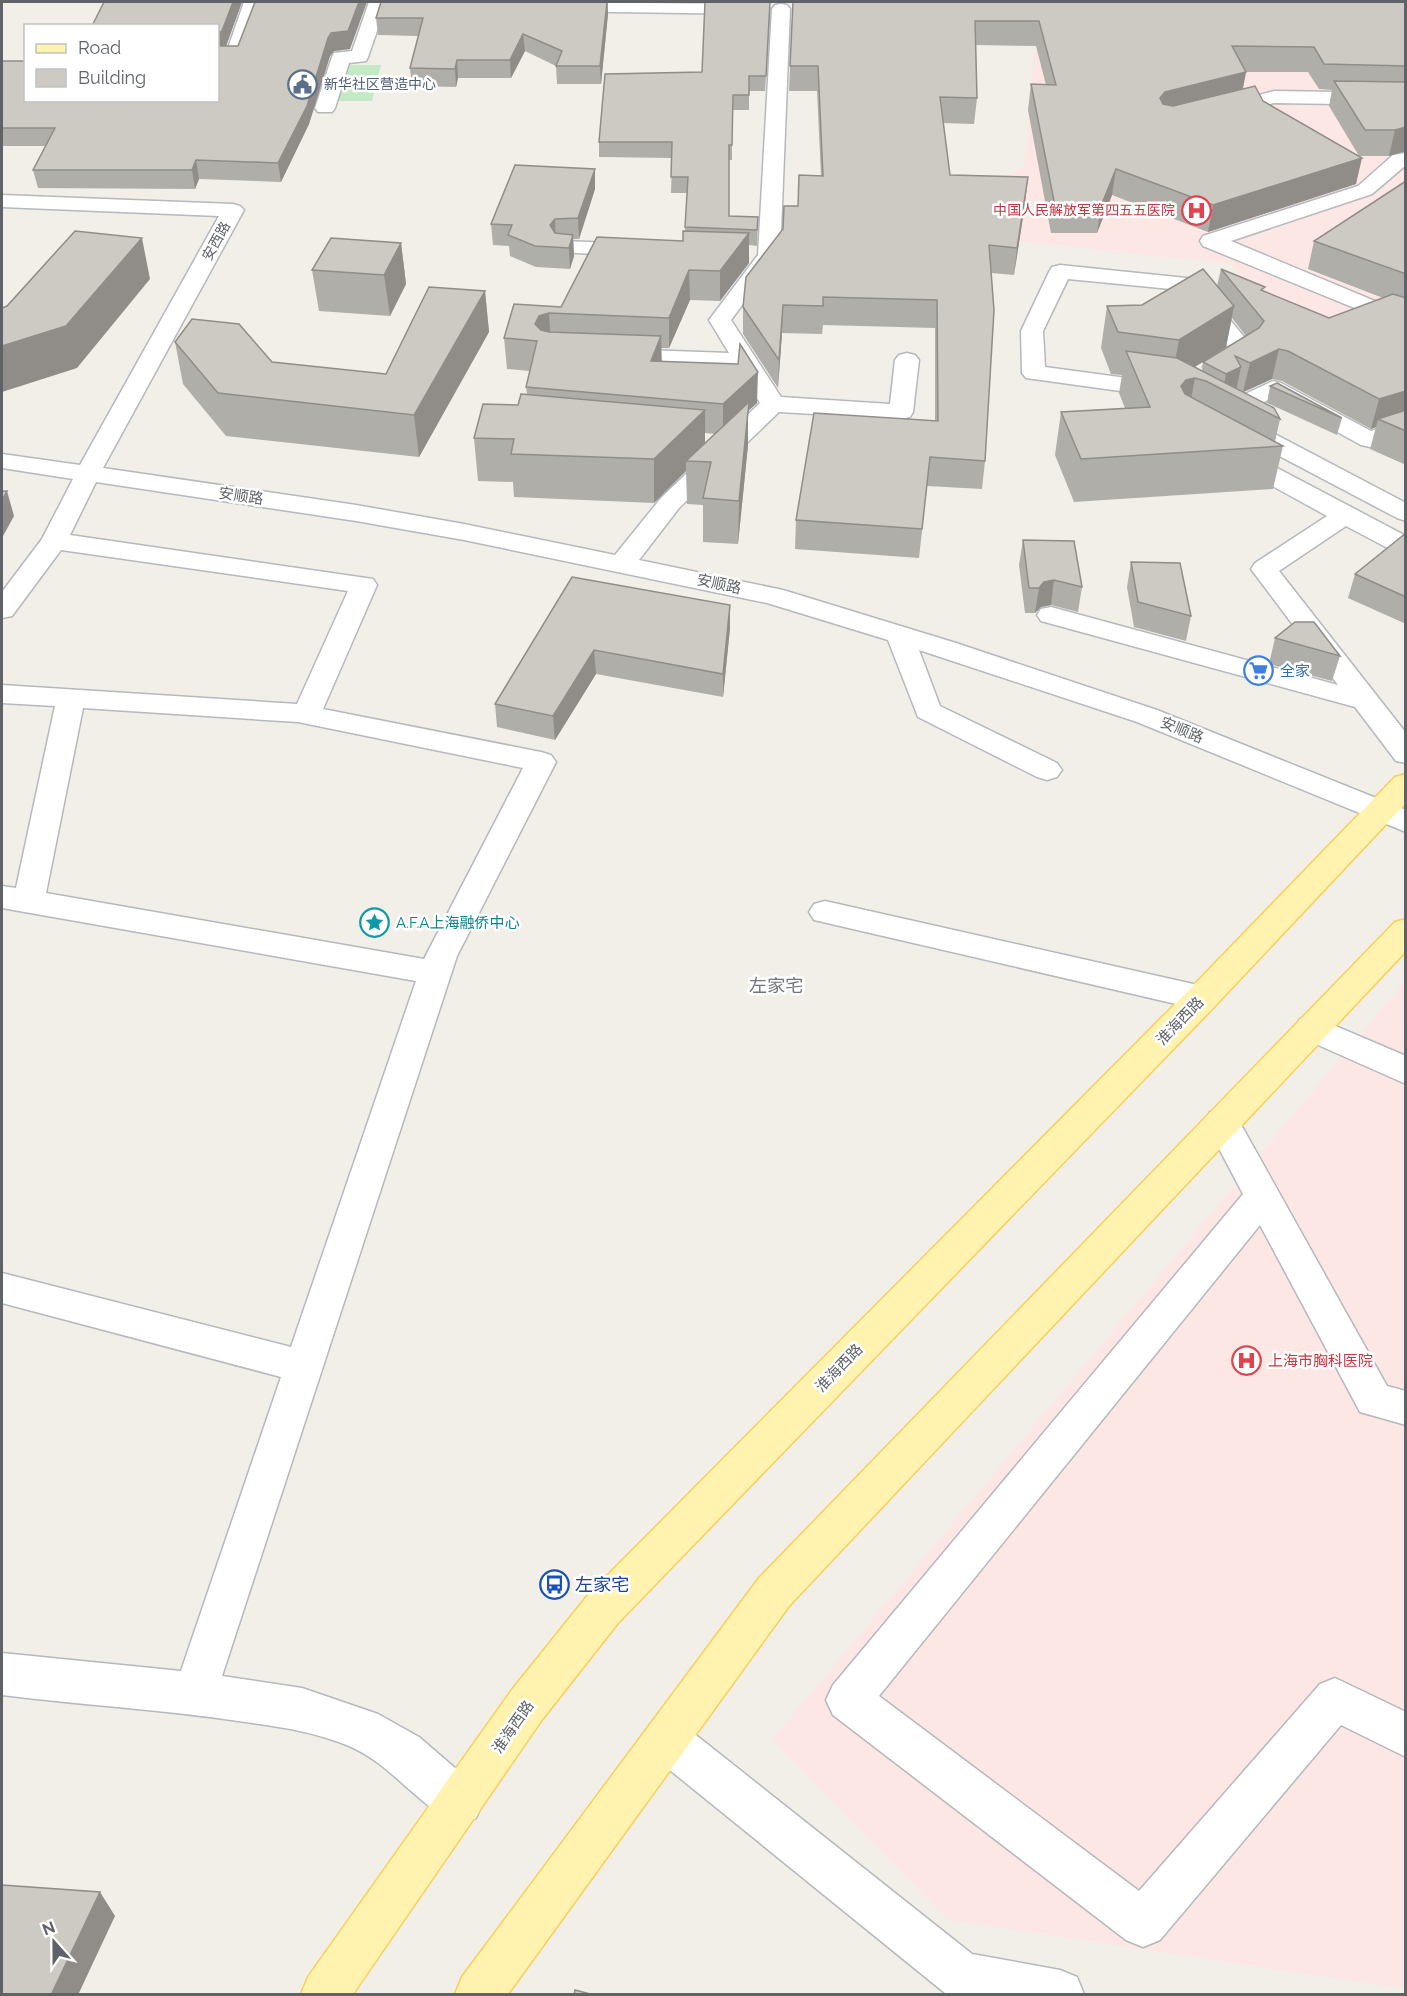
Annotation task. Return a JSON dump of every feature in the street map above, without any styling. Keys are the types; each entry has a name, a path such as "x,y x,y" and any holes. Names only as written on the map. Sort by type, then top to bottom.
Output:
{"main road":[{"name":"淮海西路","path":"325,1995 526,1707 603,1609 1202,998 1397,805"},
{"path":"479,1995 774,1592 1406,930"}],"street":[{"path":"219,57 234,57 253,2"},
{"path":"325,108 341,57 359,57 378,2"},
{"path":"548,2 547,6 787,9 769,255 720,320 773,404"},
{"path":"1199,116 1274,97 1406,99"},
{"path":"1406,159 1400,159 1365,190 1211,241 1406,322"},
{"name":"安西路","path":"2,201 233,210 87,475"},
{"path":"564,247 655,251"},
{"path":"746,254 769,255"},
{"path":"1194,396 1243,350 1188,284 1060,272 1032,331 1034,373 1194,396 1344,453 1406,426"},
{"path":"597,355 746,361"},
{"path":"623,563 670,503 773,404 901,412 907,360"},
{"path":"1194,396 1273,388 1406,513"},
{"path":"696,442 730,445"},
{"path":"1219,447 1406,548"},
{"name":"安顺路","path":"2,461 356,513 623,563 772,596 900,635 1147,716 1397,805"},
{"path":"2,610 54,541 87,475"},
{"path":"1345,515 1264,569 1406,754"},
{"path":"54,541 364,585 306,715"},
{"path":"1051,615 1365,701"},
{"path":"900,635 928,711 1047,770"},
{"path":"2,694 306,715 542,762 441,956 195,1693"},
{"path":"70,699 15,899 436,973"},
{"path":"825,912 1202,998"},
{"path":"1312,1028 1406,1071"},
{"path":"1222,1122 1374,1400 1406,1408"},
{"path":"1263,1195 848,1700 1143,1923 1335,1699 1406,1736"},
{"path":"2,1288 304,1367"},
{"path":"2,1674 195,1693 302,1709 362,1729 403,1753 460,1802"},
{"path":"666,1739 962,1977 1060,1995"}],"shaded area":[{"name":"中国人民解放军第四五五医院","path":"1034,52 1203,62 1405,62 1405,382 1310,370 1231,264 979,237 995,182 1024,167"},
{"name":"上海市胸科医院","path":"1405,981 1405,1989 948,1920 772,1740"}],"green space":[{"path":"348,65 381,65 372,101 337,101"}],"building":[{"path":"104,2 233,2 222,31 219,32 219,24 93,24"},
{"path":"255,2 359,2 348,31 331,33 328,38 307,106 278,163 196,160 192,170 33,170 55,128 2,128 2,61 24,61 24,102 219,102 219,46 238,46"},
{"path":"381,2 607,2 600,66 556,66 562,51 523,34 510,60 457,60 455,69 410,68 423,18 376,18"},
{"path":"705,2 770,2 766,76 749,76 749,95 733,95 732,145 729,145 729,216 758,217 757,230 685,227 688,177 671,177 672,142 599,142 605,74 702,72"},
{"path":"793,2 1406,2 1406,66 1324,64 1314,47 1232,46 1246,72 1165,92 1160,98 1163,104 1173,106 1255,86 1263,101 1362,158 1213,205 1116,169 1101,206 1055,206 1031,84 1056,85 1039,21 975,21 977,98 940,97 950,175 1028,177 1017,248 989,245 994,310 985,461 930,457 922,529 796,520 814,413 938,421 937,300 823,297 823,306 783,305 779,360 743,307 746,277 783,229 784,206 798,206 799,175 823,176 818,66 790,66"},
{"path":"1334,81 1406,82 1406,127 1395,130 1365,130"},
{"path":"515,165 595,169 578,218 555,219 550,225 555,233 573,235 569,248 535,246 508,235 512,225 491,224"},
{"path":"1406,181 1406,274 1314,241"},
{"path":"75,231 142,238 66,326 2,346 2,308 7,306"},
{"path":"683,231 749,233 720,271 689,270 669,318 549,313 539,316 535,324 541,330 549,332 661,336 651,361 738,364 740,344 758,372 723,404 526,387 537,341 504,338 514,304 561,307 597,237 683,241"},
{"path":"331,238 401,243 384,275 312,270"},
{"path":"1203,269 1234,306 1179,340 1118,332 1107,306 1142,305"},
{"path":"1221,269 1265,287 1261,290 1329,318 1393,294 1406,298 1406,391 1379,399 1288,351 1279,349 1250,363 1235,356 1241,367 1226,374 1203,362 1259,328 1264,321"},
{"path":"429,287 485,291 414,415 218,393 175,342 192,319 239,324 272,362 386,374"},
{"path":"1126,351 1177,358 1274,408 1280,419 1206,381 1195,378 1186,380 1181,386 1185,394 1283,446 1081,459 1061,412 1150,407"},
{"path":"1277,383 1342,418 1270,386"},
{"path":"521,394 705,410 654,459 511,454 514,439 474,438 483,404 518,405"},
{"path":"749,402 739,501 703,498 711,462 686,461"},
{"path":"1406,410 1406,431 1378,419"},
{"path":"1406,533 1406,597 1355,574"},
{"path":"1023,540 1074,541 1082,587 1054,580 1044,582 1039,588 1029,588"},
{"path":"1131,562 1180,563 1191,616 1138,602"},
{"path":"572,577 730,605 723,674 594,650 553,716 495,704"},
{"path":"1295,622 1314,622 1340,656 1275,638"},
{"path":"2,1885 100,1892 51,1995 2,1995"},
{"path":"575,1990 594,1995 574,1995"}],"place":[{"name":"新华社区营造中心","path":"303,84"},
{"name":"中国人民解放军第四五五医院","path":"1196,210"},
{"name":"全家","path":"1259,671"},
{"name":"A.F.A上海融侨中心","path":"375,923"},
{"name":"上海市胸科医院","path":"1247,1361"},
{"name":"左家宅","path":"554,1585"}],"district":[{"name":"左家宅","path":"776,986"}]}
